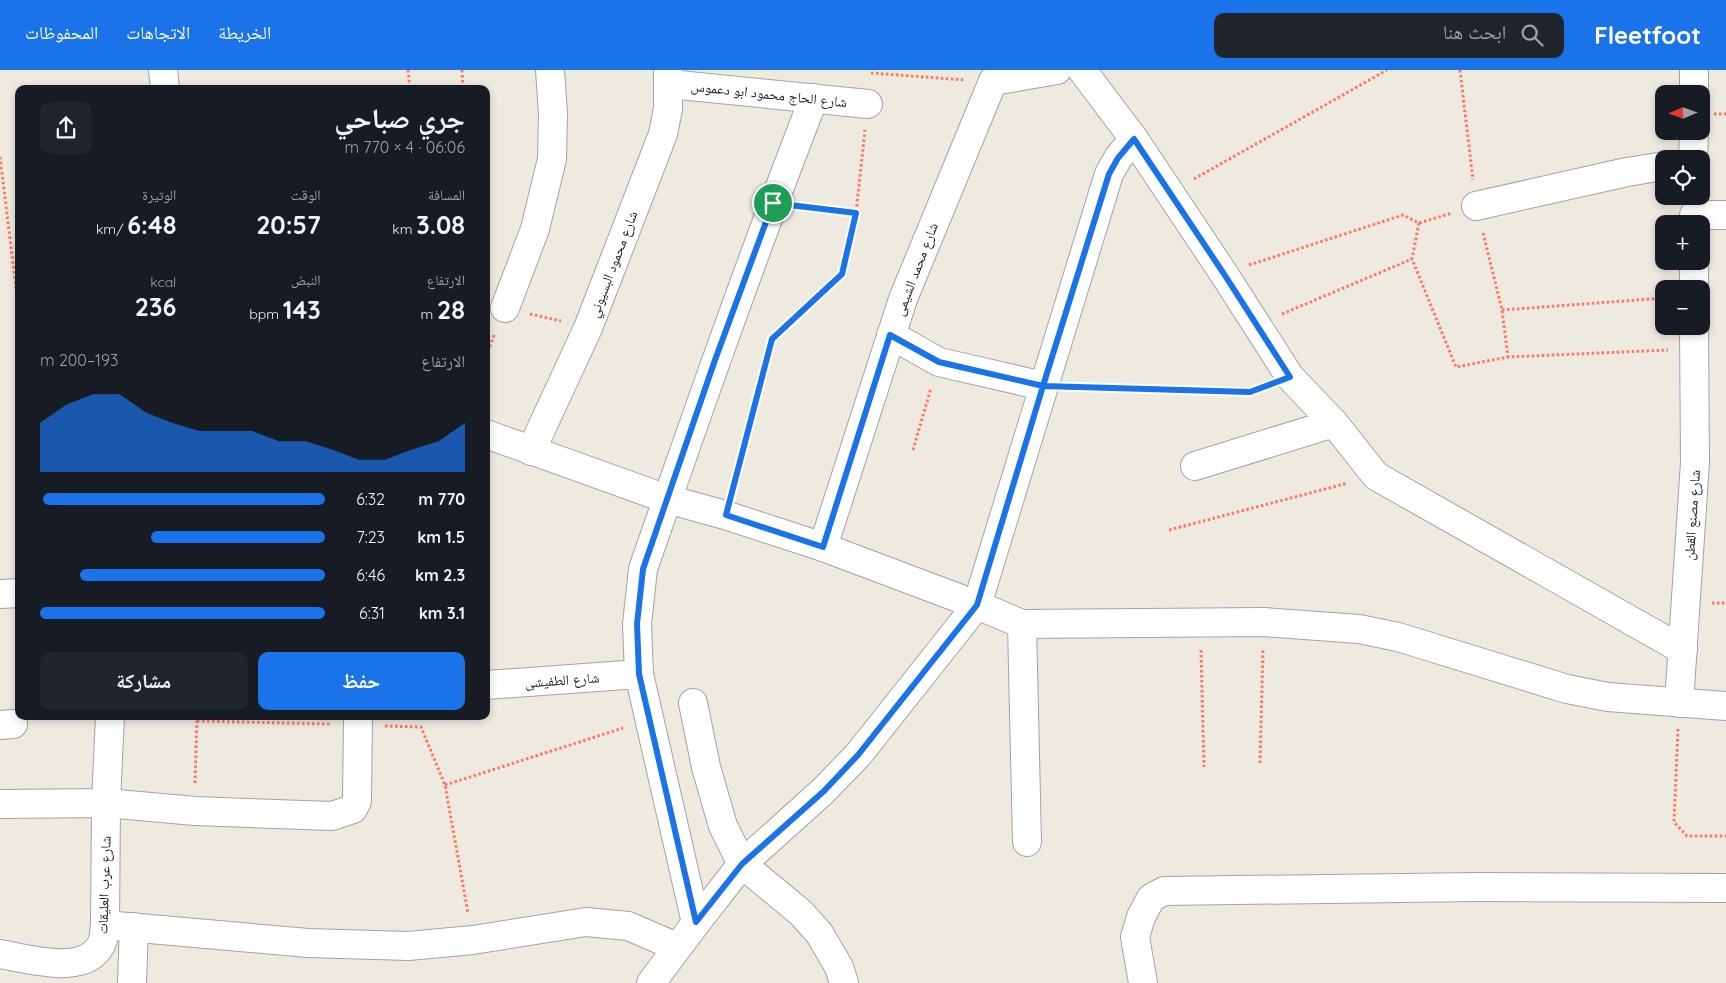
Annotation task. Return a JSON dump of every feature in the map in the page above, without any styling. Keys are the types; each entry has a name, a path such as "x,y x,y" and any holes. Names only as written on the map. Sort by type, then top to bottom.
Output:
{"street":[{"path":"163,70 165,85"},
{"path":"505,308 535,230 552,159 554,113 550,70"},
{"path":"991,76 1057,70"},
{"path":"1082,70 1134,139 1290,377 1334,424 1376,476 1683,650"},
{"path":"1694,70 1694,85"},
{"name":"شارع محمد الشيمى","path":"823,547 890,335 991,76"},
{"name":"شارع الحاج محمود ابو دعموس","path":"669,77 868,104"},
{"name":"شارع محمود البسيوني","path":"531,451 588,328 663,134 668,109 669,77"},
{"path":"696,922 639,674 637,624 643,569 715,360 814,98"},
{"path":"651,983 742,864 824,791 852,762 977,605 1109,174 1118,158 1134,139"},
{"path":"1476,206 1655,167"},
{"path":"1694,212 1726,215"},
{"path":"890,335 939,362 1043,386"},
{"name":"شارع مصنع القطن","path":"1679,703 1695,462 1695,338"},
{"path":"1195,466 1334,424"},
{"path":"490,436 667,499 726,515 823,547 1022,624 1264,622 1359,629 1398,637 1567,689 1608,697 1726,706"},
{"path":"0,594 15,593"},
{"path":"1022,624 1027,842"},
{"name":"شارع الطفيشى","path":"490,685 639,674"},
{"path":"693,703 706,767 722,826 742,864 801,914 819,933 840,968 844,983"},
{"name":"شارع عرب العليقات","path":"84,983 92,955 102,941 105,925 106,803 110,720"},
{"path":"0,804 106,803 194,811 332,816 353,809 357,801 358,720"},
{"path":"1143,983 1135,937 1141,918 1151,898 1164,891 1477,887 1726,888"},
{"path":"105,925 308,943 408,946 473,940 586,922 628,926 677,947"},
{"path":"132,983 134,927"},
{"path":"0,954 61,964 78,963 92,955"}],"path":[{"path":"408,70 410,85"},
{"path":"462,70 463,85"},
{"path":"1169,192 1387,70"},
{"path":"1460,70 1476,206 1502,310 1508,357"},
{"path":"726,515 772,339 842,274 856,213 871,72 991,76"},
{"path":"0,157 15,279"},
{"path":"773,203 856,213"},
{"path":"1224,274 1403,215 1419,223 1476,206"},
{"path":"1419,223 1412,259 1456,367 1508,357 1695,338"},
{"path":"1256,325 1412,259"},
{"path":"1502,310 1655,299"},
{"path":"505,308 588,328"},
{"path":"913,450 939,362"},
{"path":"1043,386 1250,392 1290,377"},
{"path":"1169,530 1376,476"},
{"path":"1200,622 1204,767"},
{"path":"1260,763 1264,622"},
{"path":"1679,703 1674,822 1687,836 1726,836"},
{"path":"445,785 648,719"},
{"path":"194,811 197,720"},
{"path":"358,720 421,727 445,785 473,940"}],"route":[{"path":"773,203 715,360 643,569 639,596 637,624 639,674 696,922 742,864 824,791 858,755 977,605 1043,386 1250,392 1290,377 1134,139 1118,158 1109,174 1043,386 939,362 890,335 823,547 726,515 772,339 842,274 856,213 773,203"}]}
